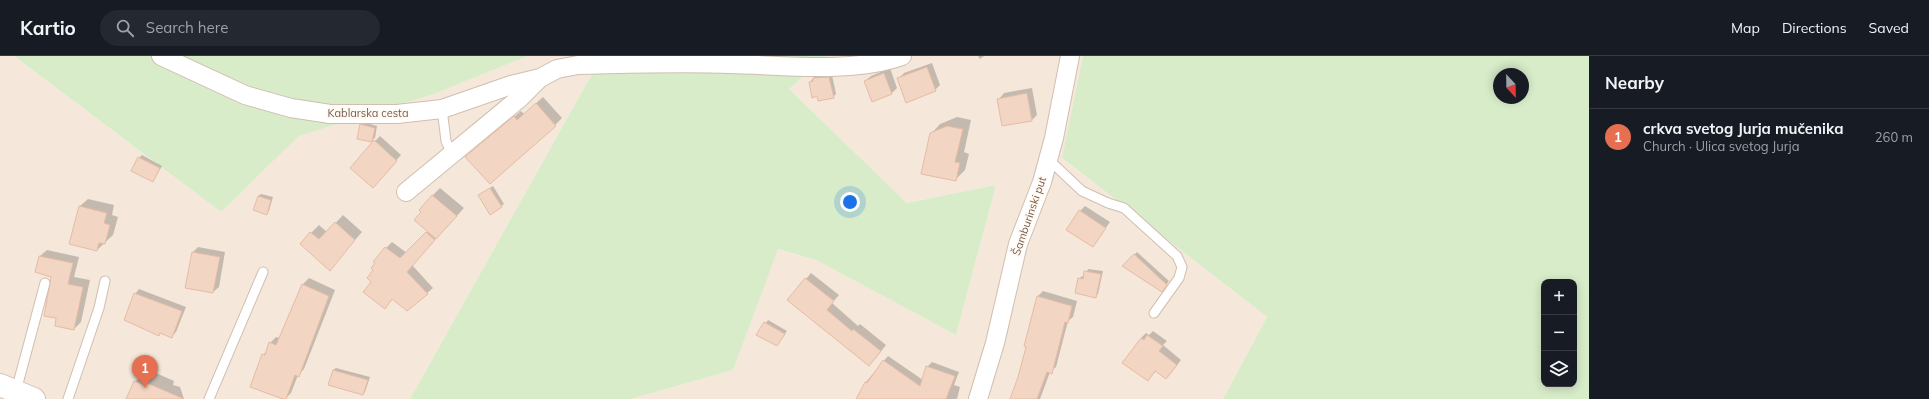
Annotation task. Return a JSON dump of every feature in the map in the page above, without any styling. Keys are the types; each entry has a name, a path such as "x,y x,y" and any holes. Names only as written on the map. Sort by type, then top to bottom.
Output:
{"street":[{"name":"Kablarska cesta","path":"161,56 245,95 291,108 330,114 397,114 442,109 511,85 540,78 557,69 578,65 729,64 813,67 860,64 902,56"},
{"name":"Šamburinski put","path":"978,399 994,343 1018,244 1042,182 1062,101 1070,56"},
{"name":"Kablarska cesta","path":"406,192 521,97 540,78"}],"lane":[{"path":"442,109 446,141 452,154"},
{"path":"1048,159 1082,191 1108,203 1124,208 1178,256 1182,267 1179,278 1154,313"},
{"path":"209,399 263,272"},
{"path":"68,399 99,308 105,281"},
{"path":"17,392 45,283"}],"shaded area":[{"path":"0,56 14,56 221,212 299,136 434,94 528,56 602,56 410,399 0,399"},
{"path":"827,56 1083,56 1063,159 1267,317 1223,399 631,399 733,370 777,249 816,260 956,335 996,185 907,203 789,89"}],"green space":[{"path":"14,56 528,56 434,94 299,136 221,212"},
{"path":"602,56 827,56 789,89 907,203 996,185 956,335 816,260 778,249 733,370 631,399 410,399"},
{"path":"1083,56 1589,56 1589,399 1223,399 1267,317 1062,158"}],"building":[{"path":"927,67 936,91 906,103 897,78"},
{"path":"884,73 892,94 872,102 864,81"},
{"path":"829,77 834,98 818,101 817,96 812,98 809,82 813,81 813,78"},
{"path":"1027,93 1032,121 1002,126 997,99"},
{"path":"536,103 556,126 490,184 465,157 514,116 517,120"},
{"path":"360,124 375,128 372,142 357,139"},
{"path":"947,126 963,129 955,162 960,163 956,181 921,174 930,133"},
{"path":"374,140 397,161 373,188 350,168"},
{"path":"138,157 160,168 153,182 131,171"},
{"path":"490,188 502,207 490,215 478,195"},
{"path":"432,195 457,216 436,239 414,220 421,212 419,210"},
{"path":"258,196 271,200 267,215 253,210"},
{"path":"79,206 107,213 104,223 110,225 105,244 99,243 97,251 69,244"},
{"path":"1079,210 1106,228 1093,247 1066,230"},
{"path":"335,222 355,240 330,271 300,244 310,232 319,239"},
{"path":"426,232 435,240 407,272 428,294 407,311 392,299 385,309 363,292 371,282 367,278 373,270 371,268 375,263 373,262 385,247 400,258"},
{"path":"192,252 220,257 213,293 185,288"},
{"path":"1134,254 1167,285 1162,292 1122,266"},
{"path":"39,256 73,263 68,284 83,287 74,330 55,326 56,318 44,316 51,277 35,272"},
{"path":"1084,271 1101,274 1096,298 1075,293 1078,278 1083,279"},
{"path":"805,278 834,301 827,310 852,331 853,329 881,351 869,366 787,300"},
{"path":"302,284 329,296 299,377 295,375 286,399 283,399 250,387 262,354 265,355 269,342 276,345"},
{"path":"134,293 182,311 172,338 160,333 159,336 124,320"},
{"path":"1037,296 1072,306 1068,323 1065,322 1052,374 1047,372 1037,399 1010,399 1026,347 1024,346"},
{"path":"764,322 785,334 777,346 756,335"},
{"path":"1147,335 1163,346 1159,351 1177,365 1166,379 1155,371 1148,381 1122,363 1141,338 1144,340"},
{"path":"883,360 920,386 926,366 955,376 946,399 856,399 865,382 867,383"},
{"path":"333,370 368,380 363,395 328,385"},
{"path":"134,381 144,385 145,382 184,399 126,399"}],"place":[{"name":"crkva svetog Jurja mučenika","path":"145,388"}]}
